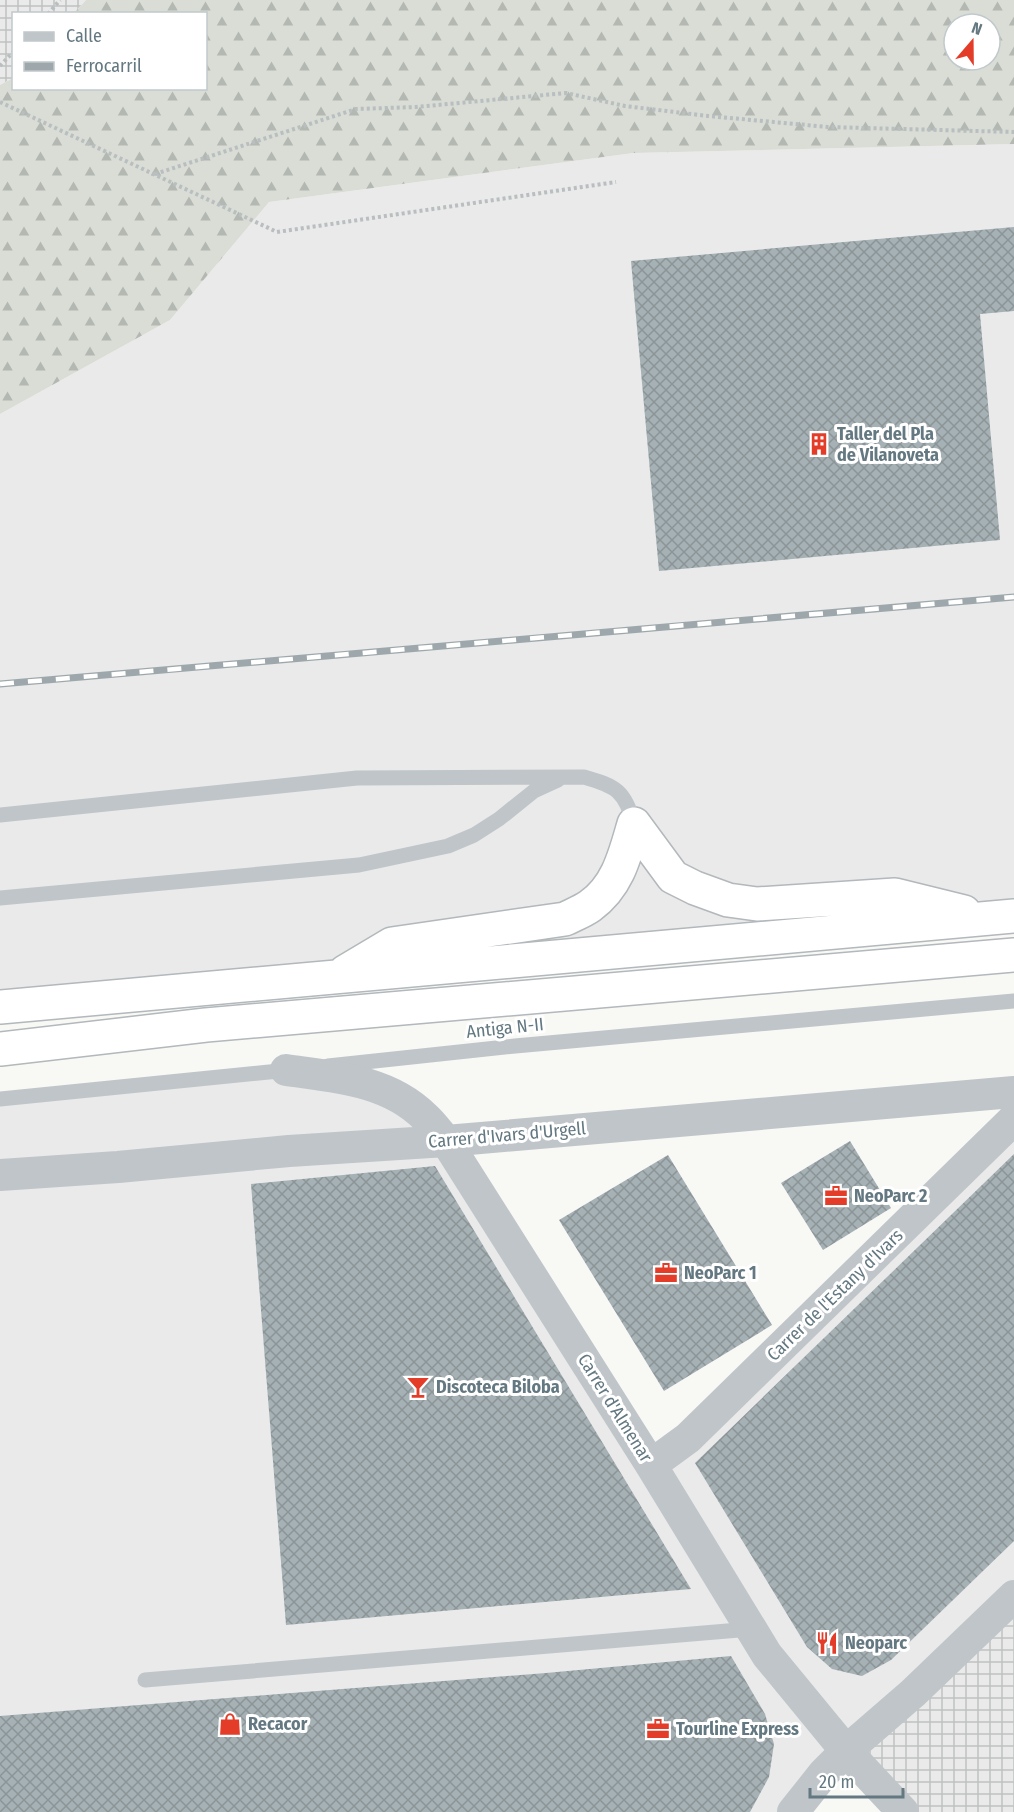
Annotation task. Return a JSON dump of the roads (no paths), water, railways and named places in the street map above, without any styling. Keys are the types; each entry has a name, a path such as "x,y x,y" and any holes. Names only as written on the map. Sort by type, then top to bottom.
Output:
{"highway":[{"path":"634,824 673,877 694,888 728,900 757,904 895,895 1001,917"},
{"path":"338,976 392,944 565,919 589,907 606,892 616,877 624,860 634,824"},
{"path":"0,1007 1001,917"},
{"path":"0,1049 206,1025 1014,955"}],"street":[{"name":"Carrer d'Almenar","path":"286,1070 368,1083 397,1096 424,1116 447,1142 651,1465 766,1655 846,1751 903,1812"},
{"name":"Carrer d'Ivars d'Urgell","path":"0,1175 289,1151 447,1142 1014,1092"},
{"name":"Carrer de l'Estany d'Ivars","path":"651,1465 688,1438 1014,1119"},
{"path":"793,1812 824,1773 846,1751 913,1693 1014,1596"}],"lane":[{"path":"0,898 359,865 448,846 474,835 499,819 534,791 564,777"},
{"path":"0,815 357,778 584,777 604,783 621,793 630,809 634,824"},
{"name":"Antiga N-II","path":"0,1100 538,1044 1014,1001"},
{"path":"145,1680 751,1629"}],"railway":[{"path":"0,684 1014,597"}],"place":[{"name":"Taller del Pla de Vilanoveta","path":"819,444"},
{"name":"NeoParc 2","path":"836,1196"},
{"name":"NeoParc 1","path":"666,1273"},
{"name":"Discoteca Biloba","path":"418,1387"},
{"name":"Neoparc","path":"827,1643"},
{"name":"Recacor","path":"230,1724"},
{"name":"Tourline Express","path":"658,1729"}]}
